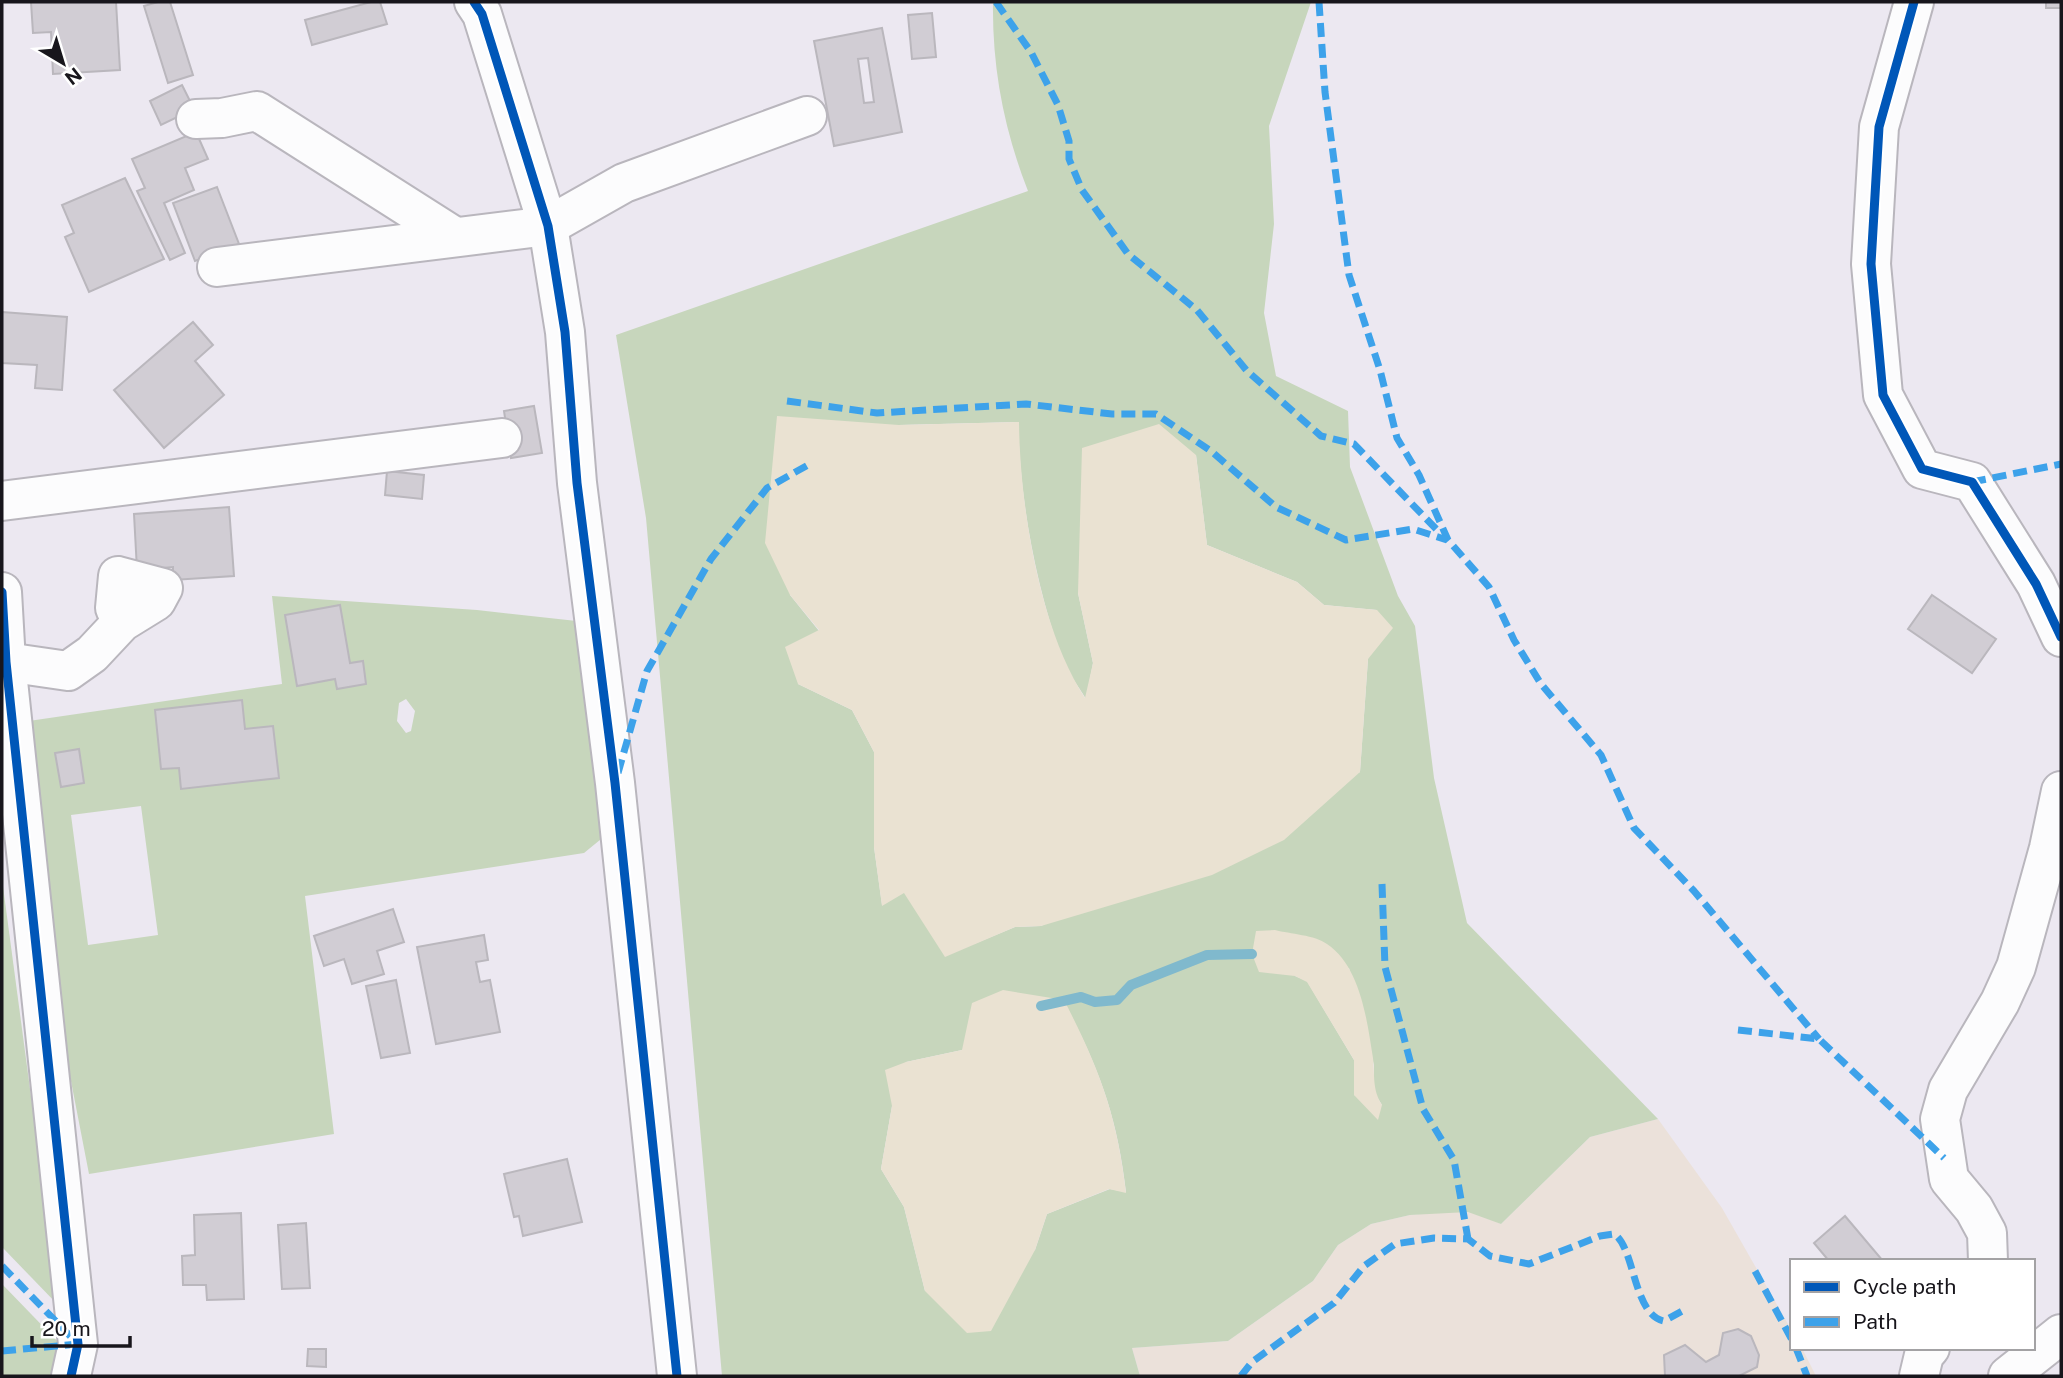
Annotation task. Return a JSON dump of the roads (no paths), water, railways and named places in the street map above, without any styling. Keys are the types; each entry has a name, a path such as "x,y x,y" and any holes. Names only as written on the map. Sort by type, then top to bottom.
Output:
{"street":[{"path":"1914,2 1879,127 1871,264 1882,395 1922,469 1972,482 2036,584 2061,637"},
{"path":"482,6 548,226 565,332 577,483 615,783 677,1376"},
{"path":"196,119 222,118 257,111 455,237"},
{"path":"217,267 548,226 624,183 807,116"},
{"path":"2,501 502,438"},
{"path":"2,592 13,817 78,1344 71,1376"},
{"path":"6,663 68,671 92,654 122,622"},
{"path":"1988,1259 1987,1233 1974,1209 1949,1179 1940,1119 1948,1090 2000,1002 2016,967 2049,848 2061,790"},
{"path":"2008,1376 2061,1334"},
{"path":"1919,1376 1924,1355 1928,1350"}],"waterway":[{"path":"1041,1006 1081,997 1095,1002 1117,1000 1131,985 1207,955 1252,954"}]}
